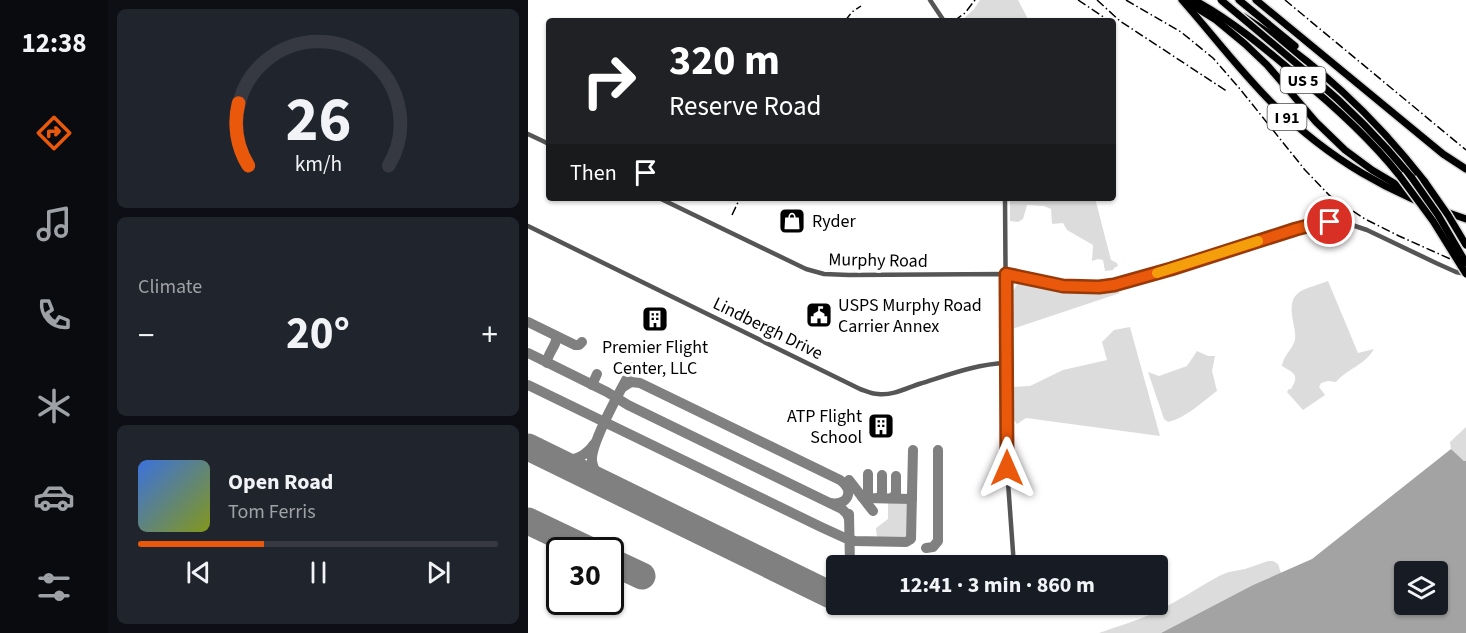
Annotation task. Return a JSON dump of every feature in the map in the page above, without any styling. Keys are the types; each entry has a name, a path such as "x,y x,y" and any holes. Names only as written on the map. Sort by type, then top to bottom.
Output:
{"highway":[{"name":"I 91","path":"1183,0 1259,90 1295,124 1339,158 1366,175 1397,192 1466,219"},
{"path":"1183,0 1216,20 1245,44 1267,65 1316,122 1345,150 1422,203"},
{"name":"US 5","path":"1194,0 1224,17 1248,35 1328,101 1363,134 1399,175 1433,221 1466,274"},
{"name":"US 5","path":"1215,0 1299,54 1336,84 1379,126 1425,182 1466,245"},
{"path":"1221,0 1341,101 1371,130 1412,178 1442,221 1466,263"},
{"path":"1239,0 1343,86 1379,126"},
{"path":"1256,0 1439,151 1466,169"}],"street":[{"path":"930,0 942,18"},
{"path":"528,134 546,143"},
{"name":"Murphy Road","path":"665,201 799,266 816,272 849,275 1006,274 1063,286 1099,287 1171,269 1296,229 1319,223 1342,222 1367,230 1456,272 1466,274"},
{"path":"1005,201 1007,478 1013,555"},
{"name":"Lindbergh Drive","path":"528,226 873,393 892,393 965,370 1006,363"}],"shaded area":[{"path":"980,0 1018,0 1027,18 964,18"},
{"path":"1010,201 1096,201 1111,260 1118,266 1113,270 1105,271 1103,260 1092,261 1093,245 1067,230 1063,223 1052,224 1051,209 1044,206 1027,205 1023,219 1018,222 1010,221"},
{"path":"1023,281 1081,291 1116,289 1120,293 1011,329 1013,291 1018,283"},
{"path":"1328,281 1358,353 1374,349 1366,359 1336,382 1321,383 1319,387 1325,395 1303,410 1287,392 1294,384 1295,377 1282,366 1295,340 1292,303 1298,293"},
{"path":"1130,327 1160,436 1026,418 1017,424 1011,411 1012,387 1030,386 1063,370 1107,360 1102,342 1114,330"},
{"path":"1197,351 1208,356 1215,356 1212,371 1217,391 1187,413 1168,422 1164,419 1148,372 1159,376 1187,366"},
{"path":"1466,427 1466,461 1464,461 1451,449 1450,442"},
{"path":"1451,449 1466,461 1466,633 1161,633 1253,585 1312,559"},
{"path":"888,499 909,502 909,530 905,537 877,538 876,528 888,519"},
{"path":"1273,561 1278,564 1281,573 1161,633 1099,633 1149,615 1168,615 1168,605 1221,575"}],"taxiway":[{"path":"528,322 575,345 582,342"},
{"path":"547,363 556,336"},
{"path":"528,353 607,392 628,405 842,509 849,519"},
{"path":"610,487 594,469 593,453 608,414 633,367"},
{"path":"592,385 597,374"},
{"path":"623,387 631,382 640,383 840,480 845,484 847,497 841,502 830,503"},
{"path":"528,385 821,527 855,541 906,542 911,539 913,450"},
{"path":"550,458 575,459 585,454 594,444"},
{"path":"926,548 933,547 938,541 938,450"},
{"path":"868,474 868,504"},
{"path":"878,498 882,495 882,475"},
{"path":"892,498 896,494 896,476"},
{"path":"849,480 873,511"},
{"path":"862,497 912,499"},
{"path":"849,514 850,555"},
{"path":"804,581 821,585 826,583"}],"runway":[{"path":"528,447 826,593"},
{"path":"528,521 562,537"},
{"path":"624,568 642,576"}],"railway":[{"path":"958,18 975,0"},
{"path":"1078,0 1105,18"},
{"path":"1097,0 1120,21 1228,92"},
{"path":"1126,0 1181,32 1213,58 1305,170 1330,196 1365,219 1466,266"},
{"path":"1285,0 1466,150"},
{"path":"847,18 861,6"},
{"path":"732,215 739,201"}],"slow traffic":[{"path":"1157,273 1258,241"}],"place":[{"name":"Ryder","path":"792,221"},
{"name":"USPS Murphy Road Carrier Annex","path":"819,315"},
{"name":"Premier Flight Center, LLC","path":"655,319"},
{"name":"ATP Flight School","path":"881,426"}],"route":[{"path":"1007,468 1006,274 1063,286 1114,285 1296,229 1330,222"}]}
